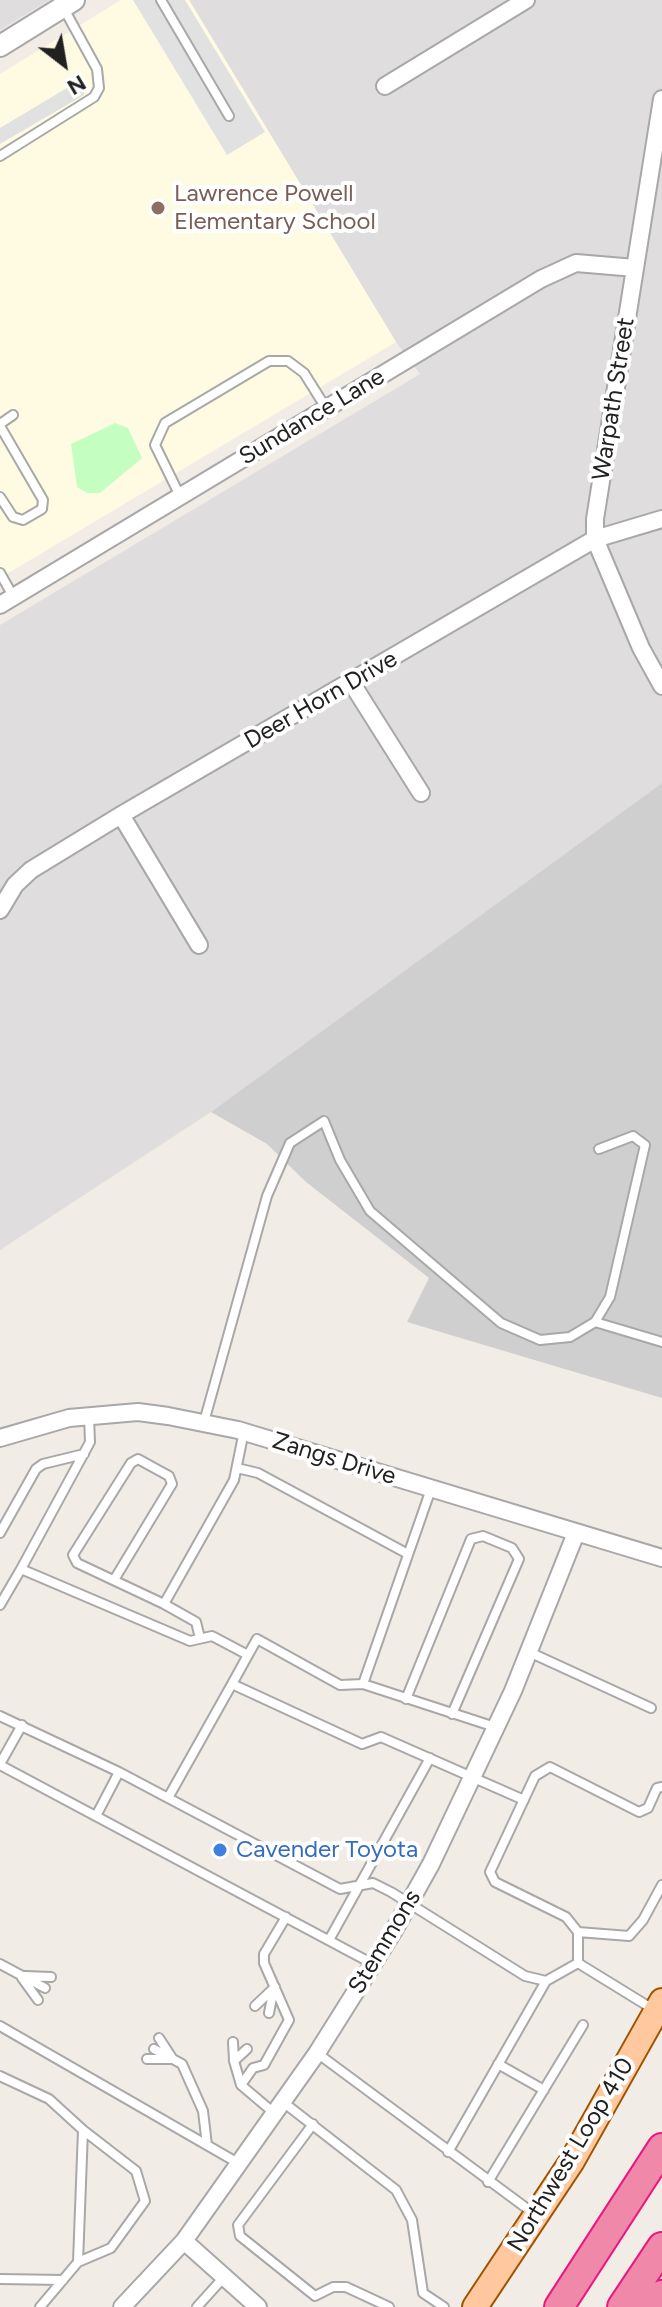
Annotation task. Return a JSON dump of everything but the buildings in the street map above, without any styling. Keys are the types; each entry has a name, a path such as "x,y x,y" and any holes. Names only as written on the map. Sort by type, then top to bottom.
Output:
{"highway":[{"path":"559,2307 662,2148"},
{"path":"622,2307 662,2247"},
{"path":"652,2307 662,2295"}],"main road":[{"name":"Northwest Loop 410","path":"475,2307 537,2216 603,2109 659,2006"}],"street":[{"path":"385,86 526,0"},
{"path":"0,46 68,3"},
{"name":"Warpath Street","path":"662,99 595,519 595,539 641,648 662,686"},
{"name":"Sundance Lane","path":"7,601 559,270 589,262 635,268"},
{"name":"Deer Horn Drive","path":"0,910 15,885 31,870 121,815 595,539 662,519"},
{"path":"351,682 421,793"},
{"path":"121,815 199,945"},
{"name":"Zangs Drive","path":"0,1438 36,1426 89,1415 138,1412 204,1422 244,1431 662,1558"},
{"name":"Stemmons","path":"122,2307 184,2241 317,2053 410,1901 496,1727 576,1533"},
{"path":"184,2241 258,2307"}],"lane":[{"path":"161,0 229,116"},
{"path":"0,156 94,97 99,88 97,69 68,3"},
{"path":"180,496 155,445 165,423 269,361 288,361 304,373 326,409"},
{"path":"0,497 13,517 23,520 42,509 43,500 0,425 13,415"},
{"path":"0,573 7,601"},
{"path":"204,1422 267,1196 290,1143 324,1121 340,1160 370,1211 501,1323 540,1340 570,1337 595,1322 610,1297 645,1145 633,1136 599,1149"},
{"path":"595,1322 662,1342"},
{"path":"0,1605 90,1442 89,1415"},
{"path":"164,1604 234,1480 244,1431"},
{"path":"0,1533 36,1469 84,1454"},
{"path":"114,1580 172,1484 169,1476 138,1459 131,1463 73,1555 77,1563 196,1622 200,1638"},
{"path":"237,1468 258,1473 408,1554"},
{"path":"363,1684 431,1489"},
{"path":"406,1699 471,1539 483,1536 512,1548 519,1559 452,1714"},
{"path":"21,1569 190,1641 212,1636 248,1655"},
{"path":"168,1798 257,1639 340,1685 363,1684 496,1727"},
{"path":"529,1652 651,1708"},
{"path":"232,1684 362,1744 381,1737 524,1800"},
{"path":"0,1716 119,1772 340,1889 373,1883 410,1901 525,1976 546,1981"},
{"path":"22,1725 0,1765 373,1964"},
{"path":"329,1940 430,1758"},
{"path":"578,1963 578,1932 566,1917 495,1882 490,1872 535,1776 550,1767 639,1812 648,1808 657,1788 662,1787"},
{"path":"96,1816 119,1772"},
{"path":"578,1932 629,1936 643,1920 662,1885"},
{"path":"241,2085 253,2068 264,2065 289,2020 264,1963 264,1954 286,1917"},
{"path":"448,2152 546,1981 578,1963"},
{"path":"578,1963 659,2006"},
{"path":"0,1964 45,1988"},
{"path":"20,1975 51,1977"},
{"path":"20,1975 38,2000"},
{"path":"255,2006 275,1987"},
{"path":"269,2013 275,1987"},
{"path":"488,2182 583,2025"},
{"path":"0,2026 238,2163"},
{"path":"159,2038 172,2059"},
{"path":"233,2042 234,2061 241,2085 313,2124 396,2190 412,2220 423,2293 444,2307"},
{"path":"154,2049 182,2064 203,2111 207,2145"},
{"path":"234,2061 247,2049"},
{"path":"317,2053 537,2216"},
{"path":"147,2059 172,2059"},
{"path":"498,2064 544,2090"},
{"path":"0,2076 49,2099 136,2171 145,2201 111,2248 78,2262 47,2305"},
{"path":"313,2124 238,2225 240,2236 315,2296 333,2287 346,2287 389,2307"},
{"path":"78,2262 83,2130"},
{"path":"197,2307 224,2277"},
{"path":"0,2279 63,2280"}],"shaded area":[{"path":"0,0 50,0 0,30"},
{"name":"Lawrence Powell Elementary School","path":"121,0 189,0 396,342 0,578 0,74"},
{"path":"133,0 185,0 265,132 227,155"},
{"path":"189,0 662,0 662,783 211,1112 0,1250 0,625 420,374 396,342"},
{"path":"82,79 84,95 0,144 0,128"},
{"path":"662,783 662,1398 407,1322 429,1278 306,1182 267,1144 211,1112"}],"green space":[{"path":"115,423 128,428 142,458 100,493 87,493 77,487 71,444"}],"place":[{"name":"Lawrence Powell Elementary School","path":"158,208"},
{"name":"Cavender Toyota","path":"220,1850"}]}
